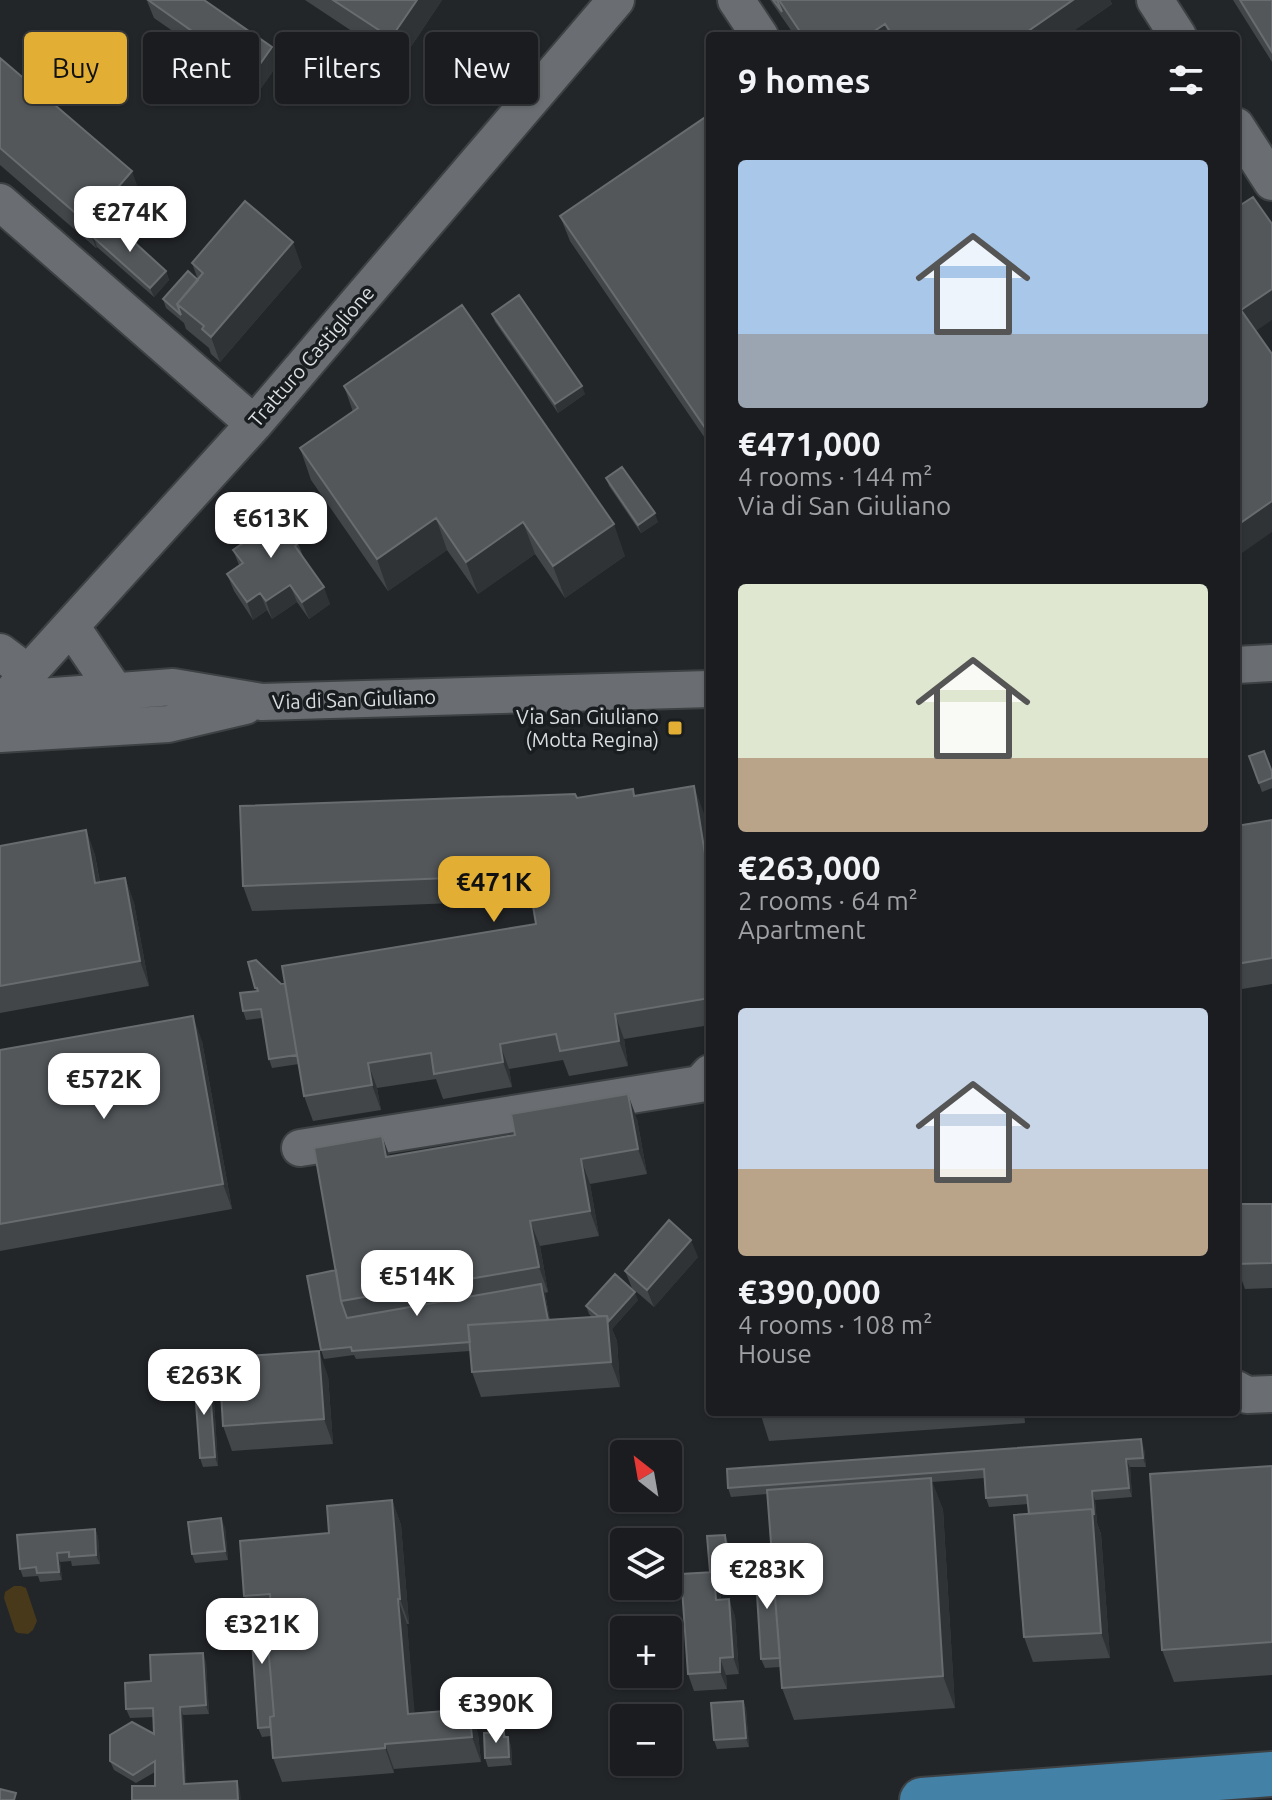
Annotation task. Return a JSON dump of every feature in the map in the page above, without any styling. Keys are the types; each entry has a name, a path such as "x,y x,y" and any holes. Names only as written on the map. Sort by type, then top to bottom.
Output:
{"main road":[{"path":"922,1800 1272,1774"}],"street":[{"name":"Tratturo Castiglione","path":"1,710 14,662 71,626 254,424 616,0"},
{"path":"736,0 757,32"},
{"path":"1155,0 1175,32"},
{"path":"1240,132 1272,182"},
{"path":"0,202 254,424"},
{"path":"71,626 115,691"},
{"path":"1240,665 1272,663"},
{"name":"Via di San Giuliano","path":"1,710 115,691 173,687 262,702 706,689"},
{"path":"1,710 168,724 262,702"},
{"path":"300,1148 700,1084 706,1077"},
{"path":"1240,1391 1247,1395 1272,1394"}],"shaded area":[{"path":"14,1586 26,1588 37,1621 28,1634 15,1631 4,1598 5,1592"}],"building":[{"path":"148,0 204,0 250,32 193,32"},
{"path":"333,0 417,0 395,32 382,32"},
{"path":"779,0 1073,0 1027,32 890,32 885,24 873,32 800,32"},
{"path":"1240,0 1272,0 1272,52"},
{"path":"259,38 272,47 259,65"},
{"path":"0,58 24,79 24,104 54,104 132,171 87,223 0,148"},
{"path":"706,117 706,429 560,216"},
{"path":"1253,197 1272,224 1272,289 1241,310 1272,354 1272,501 1240,523 1240,205"},
{"path":"245,201 293,242 211,337 202,329 204,326 177,304 203,273 192,263"},
{"path":"110,220 166,271 150,288 94,238"},
{"path":"188,271 198,280 177,304 181,315 163,299"},
{"path":"519,295 582,386 555,404 492,314"},
{"path":"462,305 614,524 553,566 523,522 466,562 436,518 377,559 300,448 358,408 344,386"},
{"path":"622,467 655,513 638,525 606,478"},
{"path":"267,502 298,543 295,546 324,587 302,602 290,585 266,601 260,593 247,602 227,574 243,563 233,550 243,543 237,535 254,522 249,515"},
{"path":"1264,751 1272,778 1259,783 1249,756"},
{"path":"694,786 706,860 706,999 615,1014 619,1041 560,1051 556,1034 500,1044 503,1062 434,1074 431,1053 368,1063 372,1085 304,1096 282,966 536,924 528,875 243,886 240,806 575,794 577,798 633,789 634,796"},
{"path":"1272,820 1272,958 1240,963 1240,825"},
{"path":"86,830 95,883 125,878 140,961 0,986 0,846"},
{"path":"256,960 281,984 285,983 297,1055 269,1059 261,1009 243,1011 240,993 258,991 248,962"},
{"path":"193,1016 223,1184 0,1224 0,1050"},
{"path":"628,1094 638,1149 581,1159 590,1211 530,1221 539,1267 341,1301 314,1148 382,1136 386,1157 515,1135 511,1114"},
{"path":"1240,1204 1272,1204 1272,1263 1240,1264"},
{"path":"669,1220 691,1240 647,1290 625,1271"},
{"path":"336,1270 347,1318 541,1284 548,1320 468,1325 470,1342 352,1351 351,1347 321,1350 307,1276"},
{"path":"615,1274 635,1292 609,1321 607,1316 598,1316 586,1306"},
{"path":"607,1316 611,1362 472,1372 468,1325"},
{"path":"319,1351 324,1419 223,1426 219,1358"},
{"path":"194,1376 209,1376 215,1457 200,1458"},
{"path":"1141,1439 1143,1458 1126,1459 1129,1488 1092,1491 1094,1515 1092,1509 1029,1514 1027,1495 986,1498 984,1469 728,1488 727,1469"},
{"path":"1272,1466 1272,1642 1162,1650 1150,1474"},
{"path":"931,1478 943,1676 782,1688 767,1490"},
{"path":"392,1500 408,1714 469,1709 472,1737 273,1758 270,1717 274,1716 267,1632 273,1632 270,1594 244,1596 240,1541 329,1533 327,1506"},
{"path":"1092,1509 1101,1633 1024,1637 1014,1515"},
{"path":"221,1518 225,1551 192,1554 188,1522"},
{"path":"95,1529 96,1555 69,1557 69,1552 57,1553 59,1572 37,1573 36,1567 20,1569 17,1535"},
{"path":"725,1535 731,1573 714,1575 710,1572 707,1536"},
{"path":"772,1560 780,1658 761,1659 755,1562"},
{"path":"714,1572 716,1600 729,1599 733,1657 720,1658 720,1672 688,1674 682,1574"},
{"path":"271,1610 273,1632 267,1632 274,1716 270,1717 270,1727 258,1728 250,1612"},
{"path":"203,1653 206,1705 180,1707 184,1784 237,1781 238,1800 132,1800 132,1786 155,1786 155,1761 133,1775 110,1761 110,1735 132,1722 154,1734 153,1708 126,1709 125,1683 151,1681 150,1655"},
{"path":"743,1701 746,1738 714,1740 711,1703"},
{"path":"504,1732 504,1737 508,1737 509,1757 485,1758 484,1733"},
{"path":"0,1789 16,1793 14,1800 0,1800"}],"place":[{"name":"Via San Giuliano (Motta Regina)","path":"675,728"}]}
